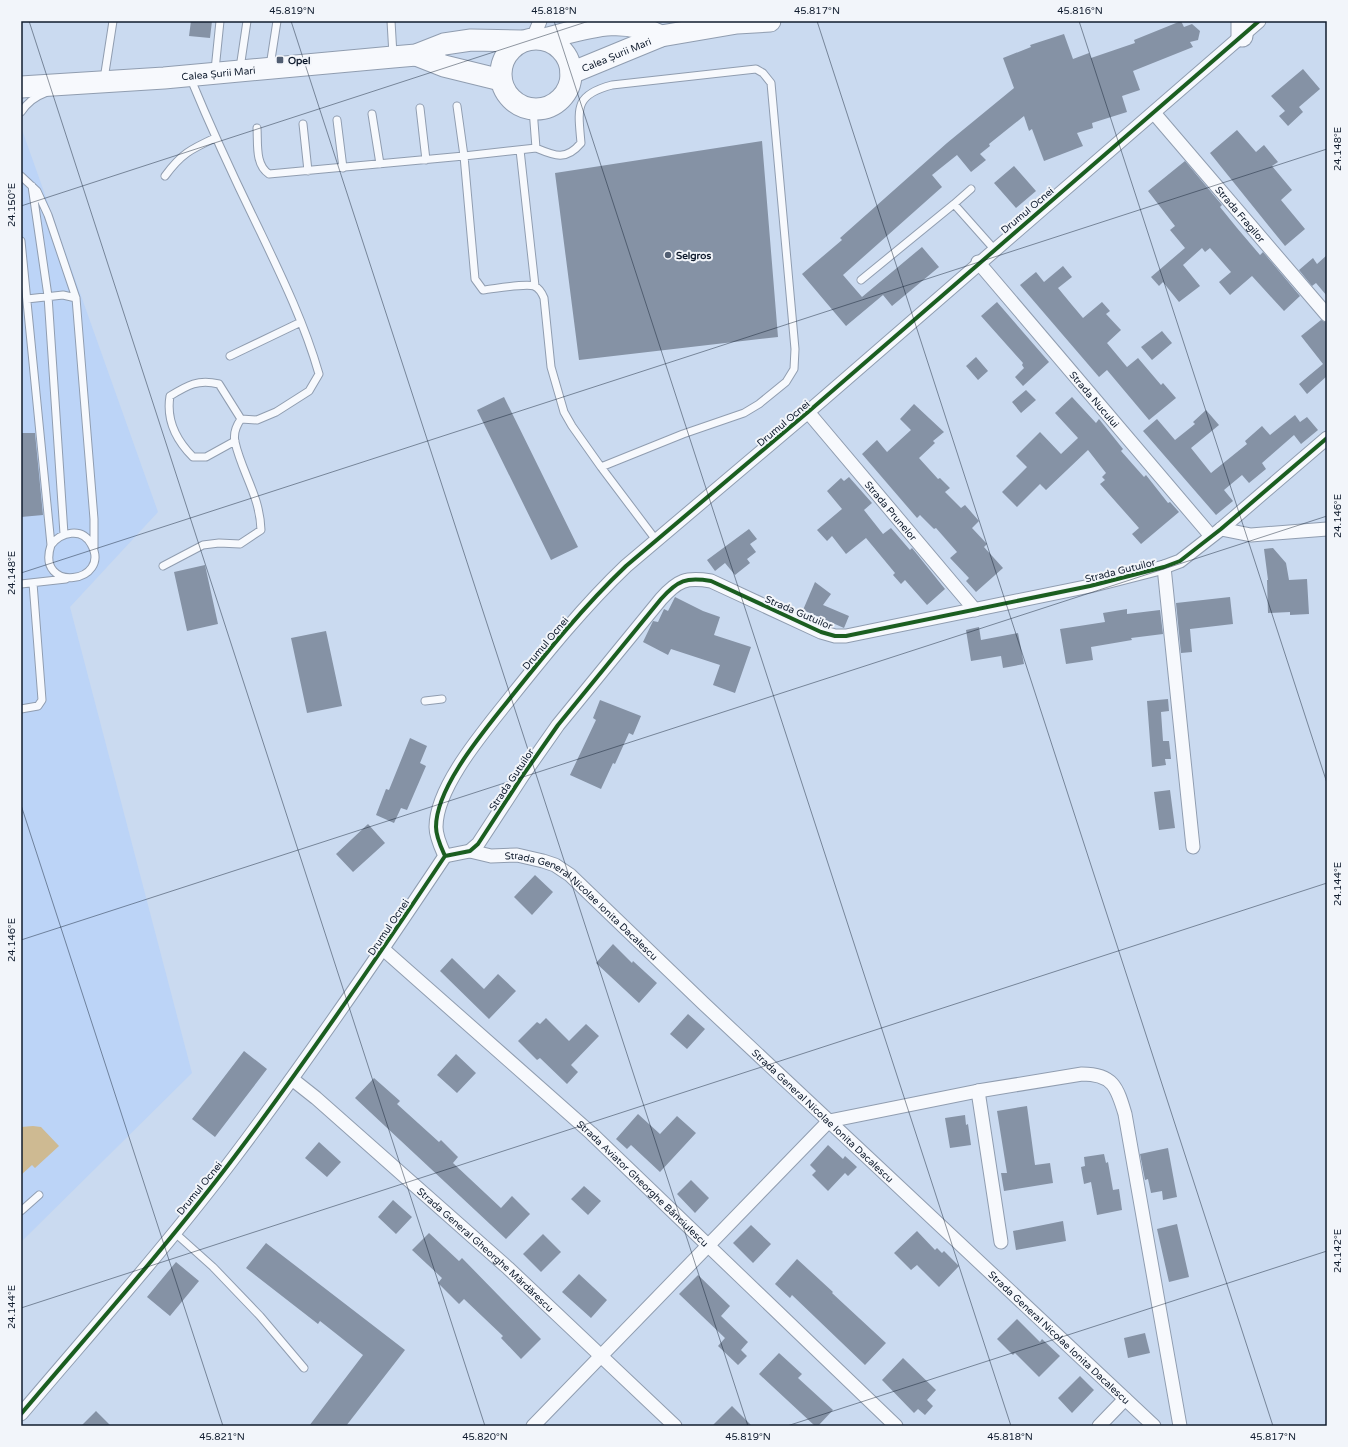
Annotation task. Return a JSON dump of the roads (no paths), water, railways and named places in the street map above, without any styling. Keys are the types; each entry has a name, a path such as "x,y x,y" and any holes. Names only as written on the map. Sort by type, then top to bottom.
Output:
{"main road":[{"name":"Calea Șurii Mari","path":"571,73 661,36 736,22 769,21"},
{"name":"Calea Șurii Mari","path":"21,87 104,82 393,58 416,55 444,44 471,40 534,35 576,26 628,24 648,29 661,36"},
{"path":"534,35 555,44 564,51 569,62 571,73 570,85 560,99 545,108 533,109 522,106 512,100 505,91 501,80 501,68 504,57 512,48 534,35"},
{"name":"Calea Șurii Mari","path":"416,55 444,66 501,80"}],"street":[{"name":"Drumul Ocnei","path":"21,1414 174,1232 234,1158 292,1079 384,948 445,856 436,828 437,817 450,783 470,750 559,638 609,582 656,540 808,412 978,262 1154,113 1242,29 1259,21"},
{"name":"Strada Fragilor","path":"1154,113 1327,315"},
{"name":"Strada Nucului","path":"978,262 1216,533"},
{"name":"Strada Prunelor","path":"808,412 975,610"},
{"name":"Strada Gutuilor","path":"470,851 478,844 558,725 661,599 672,587 682,581 692,579 711,582 821,632 835,636 860,634 1090,586 1164,567 1180,561 1216,533 1327,438"},
{"path":"1216,533 1251,535 1327,529"},
{"path":"1164,567 1192,847"},
{"path":"445,856 470,851"},
{"name":"Strada General Nicolae Ionita Dacalescu","path":"470,851 491,856 518,855 555,865 570,875 1154,1426"},
{"name":"Strada Aviator Gheorghe Bănciulescu","path":"384,948 591,1133 896,1426"},
{"path":"533,1426 829,1121 978,1091 1082,1074 1097,1074 1106,1078 1114,1085 1125,1114 1180,1426"},
{"name":"Strada General Gheorghe Mărdărescu","path":"292,1079 316,1098 508,1268 675,1426"},
{"path":"978,1091 1001,1242"},
{"path":"1099,1426 1125,1399"}],"lane":[{"path":"104,82 113,21"},
{"path":"215,73 220,21"},
{"path":"240,71 247,21"},
{"path":"270,68 277,21"},
{"path":"391,21 393,58"},
{"path":"257,128 259,160 265,172 269,174 426,160 536,148 553,155 564,156 574,150 581,143 578,118 582,102 587,94 597,89 612,85 756,69 763,73 771,83 794,341 794,369 786,382 759,404 744,413 683,434 601,467"},
{"path":"189,75 215,138 295,305 310,343 318,374 309,391 276,412 257,420 241,419"},
{"path":"21,112 27,104 38,96 78,83"},
{"path":"457,106 464,156 475,279 483,290 526,284 535,286 540,291 544,298 551,368 564,412 601,467 656,540"},
{"path":"420,108 426,160"},
{"path":"533,109 536,148"},
{"path":"372,114 380,164"},
{"path":"337,120 343,168"},
{"path":"303,124 308,171"},
{"path":"165,176 176,160 191,150 215,138"},
{"path":"520,150 535,286"},
{"path":"21,176 37,191 48,215 76,298 94,519 94,558 88,572 74,579 21,584"},
{"path":"32,186 48,296 64,534"},
{"path":"861,280 971,189"},
{"path":"954,204 994,249"},
{"path":"21,241 51,545"},
{"path":"27,299 63,295 76,298"},
{"path":"230,356 301,322"},
{"path":"235,441 206,457 193,457 182,446 174,429 168,410 170,396 186,386 206,381 219,384 241,419"},
{"path":"163,566 203,545 219,543 240,544 261,530 254,494 235,441 235,428 241,419"},
{"path":"66,579 57,574 52,568 48,553 55,539 64,534 77,533 85,537 91,543 94,550"},
{"path":"21,709 38,706 42,700 36,583"},
{"path":"425,701 442,698"},
{"path":"21,1211 40,1195"},
{"path":"174,1232 213,1267 260,1316 304,1368"}],"place":[{"name":"Opel","path":"280,60"},
{"name":"Selgros","path":"668,255"}]}
